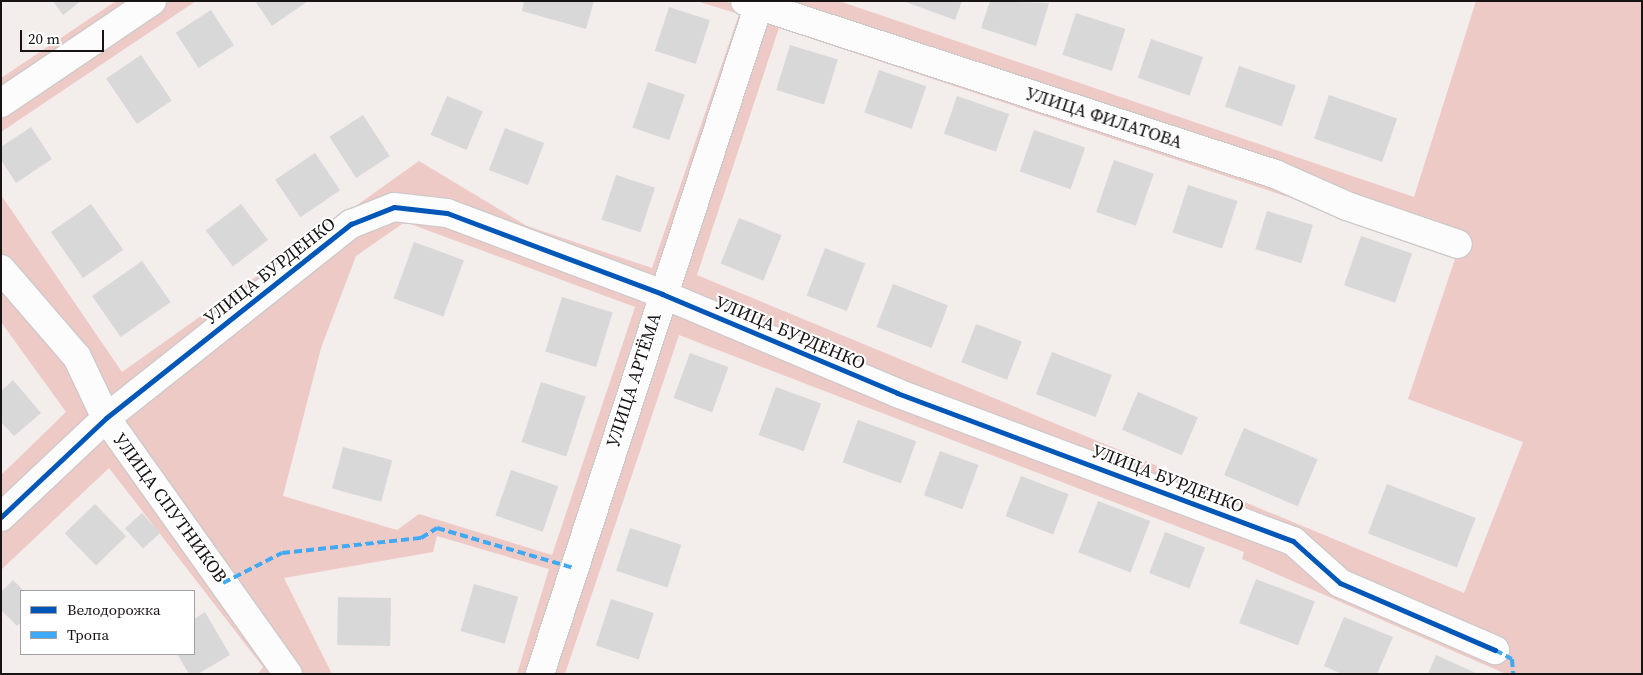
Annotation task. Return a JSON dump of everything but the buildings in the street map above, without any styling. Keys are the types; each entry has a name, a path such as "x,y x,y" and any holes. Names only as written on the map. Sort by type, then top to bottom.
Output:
{"street":[{"path":"1,103 152,1"},
{"name":"УЛИЦА ФИЛАТОВА","path":"754,3 1275,174 1347,206 1458,244"},
{"name":"УЛИЦА АРТЁМА","path":"540,674 754,3"},
{"name":"УЛИЦА БУРДЕНКО","path":"1,517 106,418 352,224 394,207 447,213 662,294 897,392 1293,541 1340,583 1495,650"},
{"name":"УЛИЦА СПУТНИКОВ","path":"1,269 76,357 106,418 288,674"}],"shaded area":[{"path":"116,1 138,1 1,94 1,78"},
{"path":"164,1 196,1 1,132 1,114"},
{"path":"696,1 723,1 743,7 747,14 657,284 394,199 112,403 1,256 1,195 122,372 419,161 527,226 652,268 739,14"},
{"path":"773,1 839,1 1414,197 1476,1 1642,1 1642,674 1506,674 1242,559 1244,552 679,335 565,674 551,674 666,320 671,314 685,313 892,401 1289,548 1335,591 1505,660 1494,642 1348,578 1299,535 740,320 688,298 679,290 676,281 763,22 771,17 1272,179 1346,211 1458,248 1461,239 1351,201 1277,166","holes":["779,28 1457,253 1408,399 1523,442 1464,593 697,275"]},
{"path":"395,216 442,222 653,300 532,674 517,674 549,569 437,536 433,552 284,578 332,674 299,674 119,418 354,234","holes":["405,222 635,307 552,555 419,514 397,530 283,496 321,348 356,256"]},
{"path":"1,280 70,362 92,411 86,427 1,507 1,475 66,412 1,322"},
{"path":"97,439 115,446 275,674 258,674 263,667 109,468 1,570 1,528"}],"marked path":[{"path":"223,583 282,553 421,538 437,528 574,568"},
{"path":"1495,650 1512,659 1513,674"}],"cycle path":[{"path":"1,517 106,418 351,224 394,207 447,213 662,294 897,393 1293,541 1340,583 1495,650"}]}
